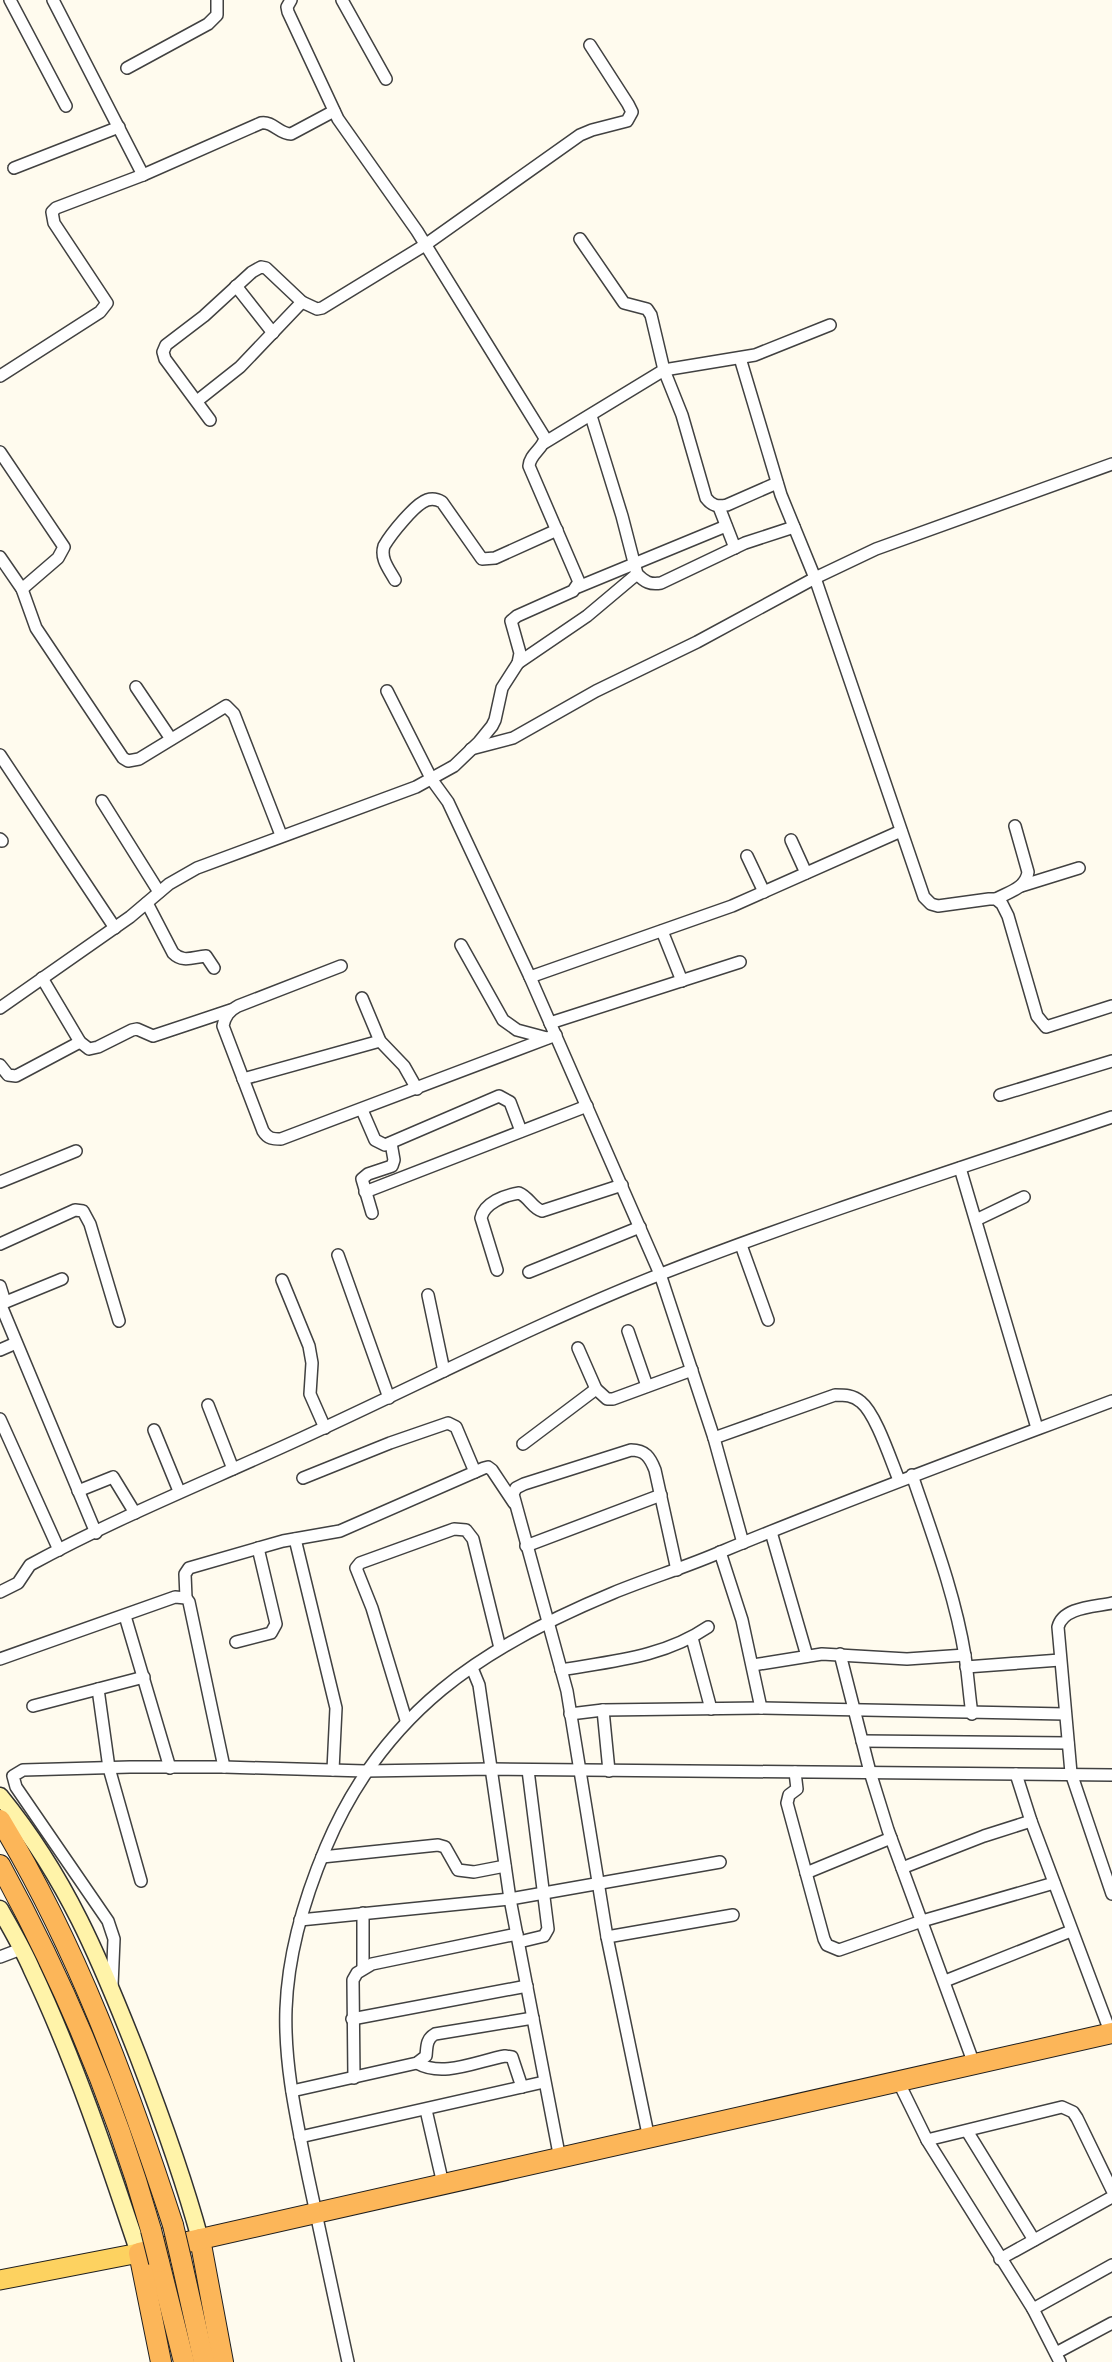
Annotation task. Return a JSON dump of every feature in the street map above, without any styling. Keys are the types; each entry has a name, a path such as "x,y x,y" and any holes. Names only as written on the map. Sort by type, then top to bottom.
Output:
{"highway":[{"path":"0,1820 56,1920 85,1985 138,2117 172,2224 204,2362"},
{"path":"0,1865 56,1974 92,2060 136,2177 184,2362"},
{"path":"161,2362 139,2252 1111,2034"},
{"path":"200,2239 223,2362"}],"main road":[{"path":"0,1796 29,1832 59,1879 102,1964 175,2152 200,2239"},
{"path":"0,1909 5,1924 22,1949 72,2062 139,2252 0,2280"}],"street":[{"path":"10,0 66,106"},
{"path":"53,0 143,175"},
{"path":"127,68 208,24 217,14 217,0"},
{"path":"290,0 287,6 288,12 345,131 425,245 543,432 544,443"},
{"path":"342,0 386,79"},
{"path":"210,420 165,359 163,352 166,345 204,316 252,272 261,267 266,268 302,302 317,309 322,308 425,245 580,135 592,130 620,124 631,118 632,112 628,104 590,45"},
{"path":"0,376 100,312 107,303 54,223 52,212 56,208 143,175 261,122 271,124 285,134 291,134 334,111"},
{"path":"14,168 119,127"},
{"path":"580,239 624,303 647,309 664,370 682,415 706,498 711,504 719,507 777,483"},
{"path":"236,286 273,333"},
{"path":"197,401 240,367 302,302"},
{"path":"578,586 579,578 530,466 533,456 544,443 664,370 740,358 830,325"},
{"path":"740,358 777,483 815,578 922,892 931,904 938,906 996,899 1022,886 1079,868"},
{"path":"591,416 622,516 635,568 643,581 652,585 661,582 735,548 767,535 794,527"},
{"path":"0,452 64,547 58,558 22,589"},
{"path":"471,749 513,738 596,691 697,642 815,578 891,542 1112,464"},
{"path":"396,580 384,561 382,553 384,546 419,504 427,500 435,499 442,502 482,559 495,558 557,530"},
{"path":"719,507 735,548"},
{"path":"0,1008 115,928 159,892 197,868 432,780 454,766 486,734 496,720 502,688 518,663 520,653 511,621 517,616 578,586 635,568 726,526"},
{"path":"0,557 22,589 36,628 123,758 134,761 221,707 231,708 281,835"},
{"path":"518,663 587,616 635,568"},
{"path":"136,687 171,739"},
{"path":"387,691 432,780 448,802 530,977 550,1023 552,1036 587,1106 660,1274 714,1438 743,1543"},
{"path":"0,755 115,928"},
{"path":"102,801 159,892"},
{"path":"1015,826 1028,872 1027,879 1022,886"},
{"path":"530,977 662,931 764,892 901,831"},
{"path":"791,840 806,873"},
{"path":"746,856 764,892"},
{"path":"996,899 1002,904 1008,916 1036,1016 1041,1023 1046,1027 1056,1025 1112,1006"},
{"path":"147,903 173,953 178,958 184,960 206,956 214,968"},
{"path":"662,931 682,981"},
{"path":"461,946 503,1020 517,1030 552,1036"},
{"path":"550,1023 740,962"},
{"path":"42,978 80,1042 89,1049 98,1047 137,1029 153,1036 231,1010 341,966"},
{"path":"362,998 380,1042 404,1066 417,1089"},
{"path":"231,1010 225,1018 223,1026 263,1131 266,1136 273,1139 281,1139 362,1110 552,1036"},
{"path":"0,1064 8,1075 16,1076 80,1042"},
{"path":"243,1078 380,1042"},
{"path":"1000,1095 1112,1061"},
{"path":"362,1110 375,1140 380,1144 391,1143 499,1096 510,1102 521,1131"},
{"path":"365,1192 587,1106"},
{"path":"0,1592 18,1583 30,1565 135,1512 325,1428 444,1371 660,1274 960,1168 1111,1120"},
{"path":"372,1213 362,1179 368,1174 392,1166 394,1160 391,1143"},
{"path":"0,1182 76,1151"},
{"path":"960,1168 1037,1428"},
{"path":"497,1270 481,1218 482,1212 490,1205 519,1193 525,1196 537,1209 542,1211 622,1185"},
{"path":"976,1220 1024,1196"},
{"path":"0,1244 75,1210 83,1211 90,1224 119,1321"},
{"path":"528,1272 640,1227"},
{"path":"741,1245 768,1320"},
{"path":"338,1255 389,1398"},
{"path":"2,1303 62,1279"},
{"path":"282,1280 309,1346 312,1362 310,1394 325,1428"},
{"path":"0,1286 2,1303 16,1343 96,1533"},
{"path":"428,1295 444,1371"},
{"path":"628,1330 647,1386"},
{"path":"0,1350 16,1343"},
{"path":"578,1348 596,1389 607,1398 613,1399 692,1370"},
{"path":"523,1444 596,1389"},
{"path":"714,1438 835,1395 848,1395 860,1401 869,1410 899,1480"},
{"path":"348,2362 300,2137 287,2055 286,2012 292,1950 300,1920 322,1857 350,1795 365,1771 406,1720 429,1699 500,1648 548,1623 615,1592 677,1570 899,1480 1112,1401"},
{"path":"208,1406 233,1469"},
{"path":"0,1419 59,1550"},
{"path":"303,1478 390,1443 448,1423 456,1427 475,1472"},
{"path":"154,1430 179,1491"},
{"path":"649,2139 607,1937 561,1670 513,1494 516,1488 524,1484 631,1450 645,1453 651,1459 661,1495 677,1570"},
{"path":"224,1767 189,1602 186,1598 184,1574 190,1568 258,1548 340,1531 488,1467 514,1503"},
{"path":"912,1475 947,1583 965,1655 972,1714"},
{"path":"78,1490 113,1477 135,1512"},
{"path":"526,1546 661,1495"},
{"path":"406,1720 372,1608 357,1575 356,1568 360,1563 454,1529 466,1530 473,1538 500,1648"},
{"path":"770,1532 807,1656"},
{"path":"295,1539 336,1708 333,1770"},
{"path":"236,1642 271,1633 276,1624 258,1548"},
{"path":"720,1552 742,1620 761,1708"},
{"path":"0,1659 125,1616 175,1596 186,1598"},
{"path":"1111,1607 1076,1611 1060,1619 1058,1627 1071,1773 1112,1894"},
{"path":"125,1616 170,1768"},
{"path":"561,1670 651,1654 692,1638 708,1628"},
{"path":"692,1638 711,1709"},
{"path":"753,1665 807,1656 840,1654 907,1659 965,1655"},
{"path":"840,1654 870,1772 891,1838 974,2064"},
{"path":"966,1667 1060,1660"},
{"path":"472,1668 479,1685 510,1898 560,2158"},
{"path":"33,1706 144,1677"},
{"path":"98,1689 109,1768 141,1881"},
{"path":"570,1714 603,1710 761,1708 854,1709 972,1714 1065,1714"},
{"path":"603,1710 609,1772"},
{"path":"862,1741 1068,1743"},
{"path":"112,1988 114,1945 108,1921 16,1787 13,1776 23,1770 224,1767 365,1771 491,1769 609,1772 1071,1773 1112,1775"},
{"path":"354,2078 353,1980 364,1968 372,1964 518,1938 540,1938 547,1932 544,1892 528,1770"},
{"path":"795,1772 798,1789 789,1795 787,1803 824,1940 832,1949 839,1950 922,1921 1054,1883"},
{"path":"1016,1774 1071,1931 1111,2034"},
{"path":"902,1868 984,1836 1031,1821"},
{"path":"806,1873 891,1838"},
{"path":"322,1857 438,1845 445,1846 458,1870 474,1872 505,1866"},
{"path":"300,1920 510,1898 720,1862"},
{"path":"363,1913 364,1968"},
{"path":"607,1937 734,1915"},
{"path":"945,1981 1071,1931"},
{"path":"0,1956 22,1949"},
{"path":"352,2019 527,1986"},
{"path":"292,2091 417,2063 426,2056 427,2044 430,2037 435,2034 534,2018"},
{"path":"417,2063 426,2068 442,2070 505,2056 512,2057 516,2064 522,2087"},
{"path":"898,2081 927,2140 1000,2260 1033,2309 1058,2358 1112,2323"},
{"path":"300,2137 544,2082"},
{"path":"927,2140 1062,2107 1067,2108 1077,2118 1112,2190"},
{"path":"426,2110 443,2184"},
{"path":"967,2131 1034,2240"},
{"path":"1000,2260 1112,2197"},
{"path":"1033,2309 1112,2265"}]}
